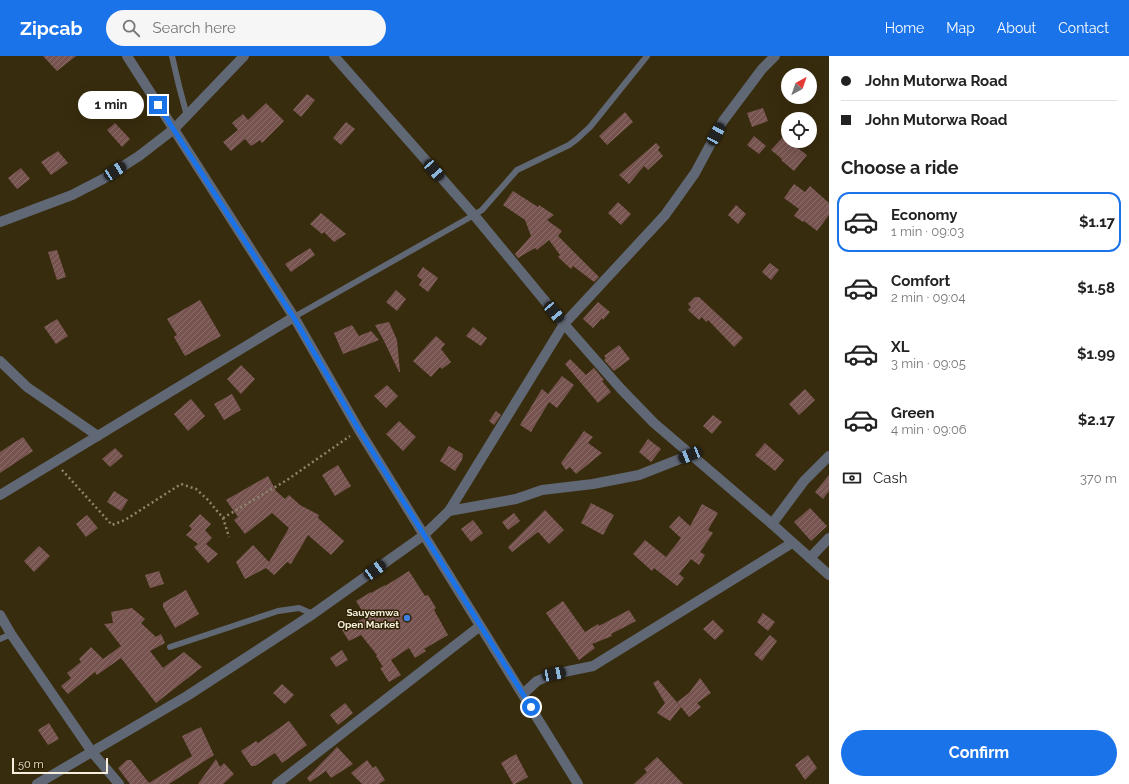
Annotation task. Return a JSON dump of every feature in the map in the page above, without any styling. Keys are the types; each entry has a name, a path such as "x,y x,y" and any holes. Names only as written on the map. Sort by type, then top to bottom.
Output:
{"street":[{"path":"126,56 294,318 359,430 578,784"},
{"path":"0,222 72,195 103,179 139,156 174,129 244,56"},
{"path":"334,56 474,215 564,324 621,389 654,423 829,575"},
{"path":"37,784 187,696 313,614 424,535 449,511 564,324 665,215 695,173 723,121 762,69 775,56"},
{"path":"0,496 294,318"},
{"path":"0,361 27,387 98,436"},
{"path":"449,511 516,499 542,490 593,484 639,475 690,455"},
{"path":"772,524 804,481 829,456"},
{"path":"810,558 829,538"},
{"path":"523,694 537,681 554,674 593,666 792,542"},
{"path":"0,615 11,634 92,752 119,784"},
{"path":"277,784 480,626"}],"lane":[{"path":"172,56 187,116"},
{"path":"294,318 482,210 510,176 517,170 569,145 590,127 647,56"},
{"path":"170,647 278,611 299,608 313,614"},
{"path":"0,639 11,634"}],"path":[{"path":"223,518 286,480 359,430"},
{"path":"55,462 112,525 125,520 181,484 196,490 208,500 223,518 229,537"}],"building":[{"path":"43,56 76,56 57,71"},
{"path":"307,94 315,100 301,117 293,110"},
{"path":"266,103 284,121 262,143 260,140 251,146 245,139 231,151 223,142 238,130 232,123 243,114 248,120"},
{"path":"763,108 768,121 752,127 747,113"},
{"path":"625,112 633,122 607,145 599,136"},
{"path":"346,122 355,129 341,145 333,138"},
{"path":"115,123 130,139 122,147 107,130"},
{"path":"754,136 766,146 759,154 747,145"},
{"path":"781,139 781,148 798,148 807,155 794,171 771,150"},
{"path":"656,143 660,147 658,150 663,156 648,170 644,166 629,184 619,175"},
{"path":"58,151 68,163 51,175 41,162"},
{"path":"21,168 30,179 17,189 8,178"},
{"path":"794,184 805,192 810,186 829,203 829,215 817,231 804,221 803,222 794,216 799,209 784,198"},
{"path":"513,191 554,215 547,220 562,231 558,236 599,277 594,282 573,266 571,269 558,257 560,255 549,240 537,250 535,248 518,258 515,254 531,236 525,220 503,205"},
{"path":"618,202 631,214 621,225 608,213"},
{"path":"736,205 746,214 738,224 728,215"},
{"path":"321,213 346,234 334,242 324,232 322,234 310,224"},
{"path":"310,248 315,255 291,272 285,264"},
{"path":"57,250 66,277 57,280 48,252"},
{"path":"770,263 779,270 771,280 762,272"},
{"path":"423,267 438,278 428,292 419,285 422,280 417,276"},
{"path":"396,290 406,299 397,311 386,302"},
{"path":"695,297 699,297 743,338 734,347 708,320 706,322 702,317 699,320 688,310 691,307 688,304"},
{"path":"200,300 221,336 185,356 174,337 177,335 167,319"},
{"path":"598,302 610,312 593,328 583,319"},
{"path":"57,319 68,336 56,344 44,327"},
{"path":"389,322 397,340 400,372 375,325"},
{"path":"352,325 359,336 371,331 379,340 343,354 334,333"},
{"path":"473,327 487,338 481,346 466,336"},
{"path":"436,336 445,344 441,349 451,362 442,369 440,367 431,377 413,361"},
{"path":"619,345 630,359 614,371 604,360 606,358 604,356"},
{"path":"570,359 586,375 594,368 604,380 602,381 611,392 598,403 565,364"},
{"path":"241,365 255,379 241,394 227,379"},
{"path":"562,376 574,385 557,408 549,402 531,432 520,425 542,389 548,394"},
{"path":"387,385 398,396 386,408 374,396"},
{"path":"805,389 815,400 799,415 789,404"},
{"path":"232,394 241,410 224,420 214,404"},
{"path":"191,399 205,416 188,431 174,414"},
{"path":"496,411 501,415 494,425 489,421"},
{"path":"713,415 722,422 712,434 703,426"},
{"path":"399,421 416,437 403,451 386,434"},
{"path":"584,431 593,437 588,443 602,453 576,474 570,467 566,470 561,463"},
{"path":"23,437 33,451 0,473 0,452"},
{"path":"648,439 661,449 651,462 639,452"},
{"path":"765,443 784,460 775,471 755,455"},
{"path":"449,446 463,454 462,460 455,471 440,461"},
{"path":"115,448 123,456 110,467 102,459"},
{"path":"338,465 351,486 335,496 322,475"},
{"path":"829,475 829,491 823,499 815,492"},
{"path":"268,476 276,491 285,499 289,495 300,505 319,515 318,518 344,541 331,555 308,535 291,564 287,562 274,575 266,568 245,579 236,562 253,545 269,562 289,528 272,513 245,534 234,520 238,517 226,500"},
{"path":"114,491 128,500 121,511 107,502"},
{"path":"591,503 614,515 603,535 581,523"},
{"path":"702,504 718,513 708,530 713,533 700,552 705,555 699,565 691,559 679,574 684,578 677,586 654,568 652,571 633,554 645,540 666,557 681,538 669,527 679,516 690,526"},
{"path":"810,508 827,526 811,541 794,522"},
{"path":"545,510 564,530 549,544 538,532 512,552 508,547"},
{"path":"514,513 520,521 508,530 502,522"},
{"path":"200,514 211,524 205,530 212,538 206,544 218,554 208,563 194,547 198,544 186,535 192,529 189,526"},
{"path":"87,515 98,528 86,537 76,524"},
{"path":"473,520 483,533 471,542 461,529"},
{"path":"39,546 50,556 34,572 24,561"},
{"path":"159,571 164,584 150,588 145,575"},
{"name":"Sauyemwa Open Market","path":"409,571 425,596 428,595 436,608 434,610 448,635 424,649 426,651 415,658 409,648 391,660 401,675 389,682 380,668 383,667 376,656 377,655 361,635 349,641 342,630 366,617 356,601 385,586"},
{"path":"186,590 199,614 175,628 163,607 163,603"},
{"path":"563,601 585,632 598,624 599,626 629,610 636,621 611,634 612,636 592,644 595,648 579,660 546,613"},
{"path":"132,608 145,619 141,623 156,637 161,634 165,643 150,651 163,668 184,652 202,667 156,703 121,658 97,675 95,672 68,694 61,686 71,678 67,673 81,662 79,659 91,647 103,659 121,646 104,624 113,623 111,612"},
{"path":"763,613 775,622 768,631 757,622"},
{"path":"713,620 724,631 715,640 703,629"},
{"path":"770,635 777,641 762,661 754,654"},
{"path":"342,650 348,660 336,667 330,658"},
{"path":"700,678 711,693 697,703 701,707 689,717 677,702 689,693"},
{"path":"658,680 681,707 670,721 657,713 665,703 653,683"},
{"path":"282,684 294,695 285,704 273,693"},
{"path":"345,703 353,713 338,725 330,715"},
{"path":"289,721 307,745 282,763 275,753 255,766 251,766 241,751 256,741 258,743"},
{"path":"49,723 59,739 48,745 38,730"},
{"path":"201,727 214,755 169,784 130,784 118,768 127,760 131,760 149,783 192,756 182,736"},
{"path":"337,747 353,764 331,778 326,771 310,782 307,778"},
{"path":"516,754 528,777 513,784 501,763"},
{"path":"808,755 817,768 805,780 795,765"},
{"path":"657,757 683,784 634,784 647,772 644,769"},
{"path":"216,759 220,767 224,763 234,774 223,784 198,784"},
{"path":"367,760 373,768 376,766 385,780 379,784 362,784 351,773"}],"place":[{"name":"Sauyemwa Open Market","path":"407,618"}],"route":[{"path":"158,105 294,318 359,430 531,707"}]}
